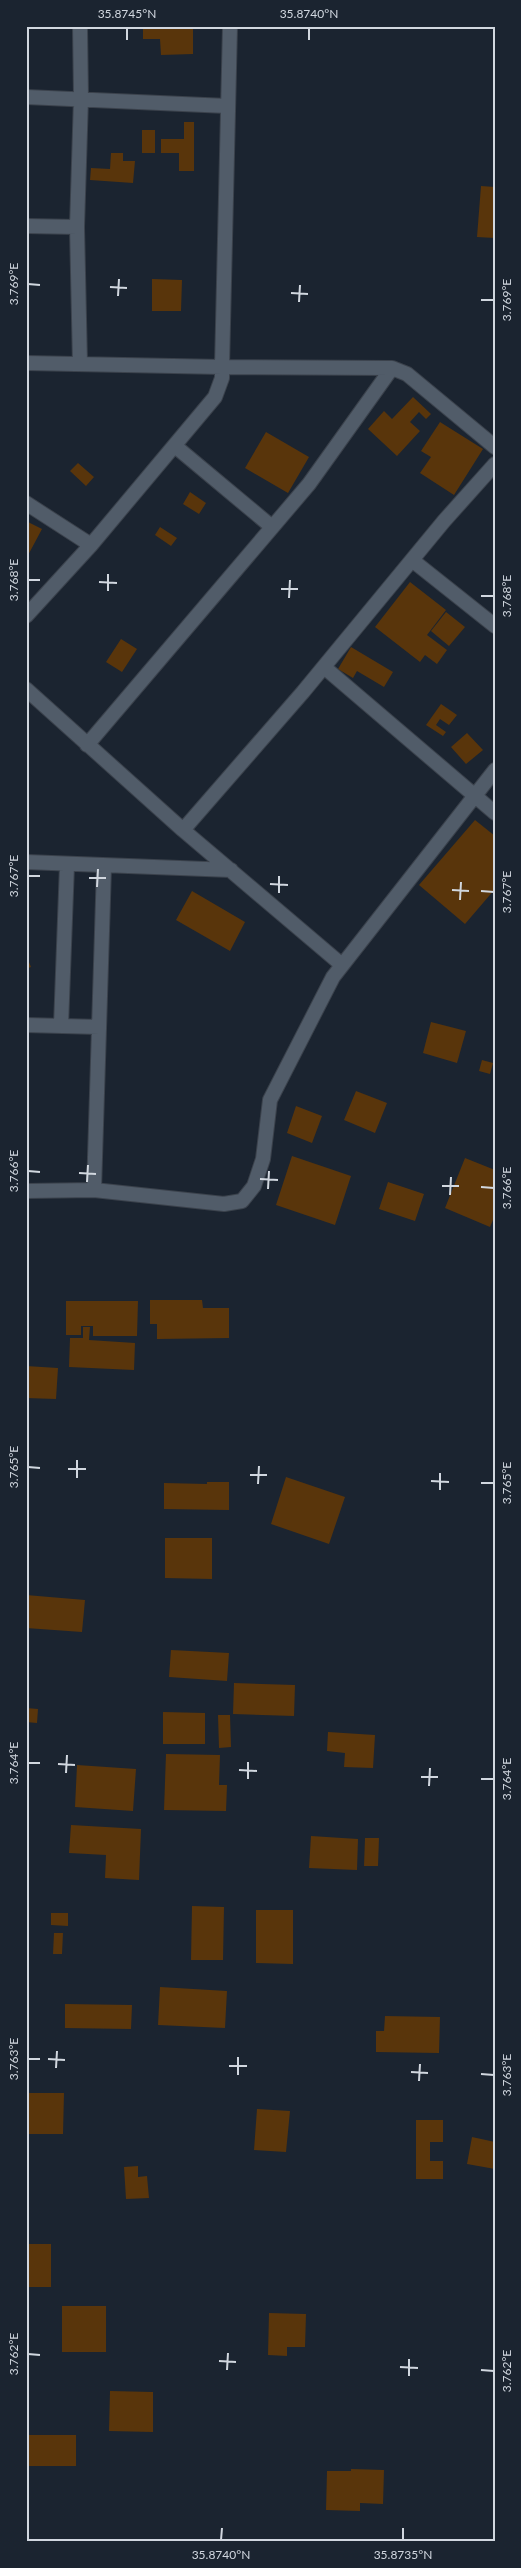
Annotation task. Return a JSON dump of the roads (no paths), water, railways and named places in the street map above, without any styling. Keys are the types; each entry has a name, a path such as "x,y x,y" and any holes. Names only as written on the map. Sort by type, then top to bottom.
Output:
{"street":[{"path":"80,26 81,98 77,227 80,364"},
{"path":"27,613 91,545 215,397 222,378 230,26"},
{"path":"26,97 227,106"},
{"path":"26,226 77,227"},
{"path":"26,363 392,368 407,374 495,448"},
{"path":"87,745 309,484 392,368"},
{"path":"174,446 272,527"},
{"path":"183,830 324,667 412,560 495,464"},
{"path":"26,503 91,545"},
{"path":"412,560 495,626"},
{"path":"324,667 495,814"},
{"path":"26,689 183,830 342,965"},
{"path":"26,1191 94,1190 224,1204 242,1201 254,1186 263,1160 270,1100 332,977 495,770"},
{"path":"26,862 104,867 230,870"},
{"path":"60,1026 67,865"},
{"path":"94,1190 104,867"},
{"path":"26,1025 99,1027"}]}
